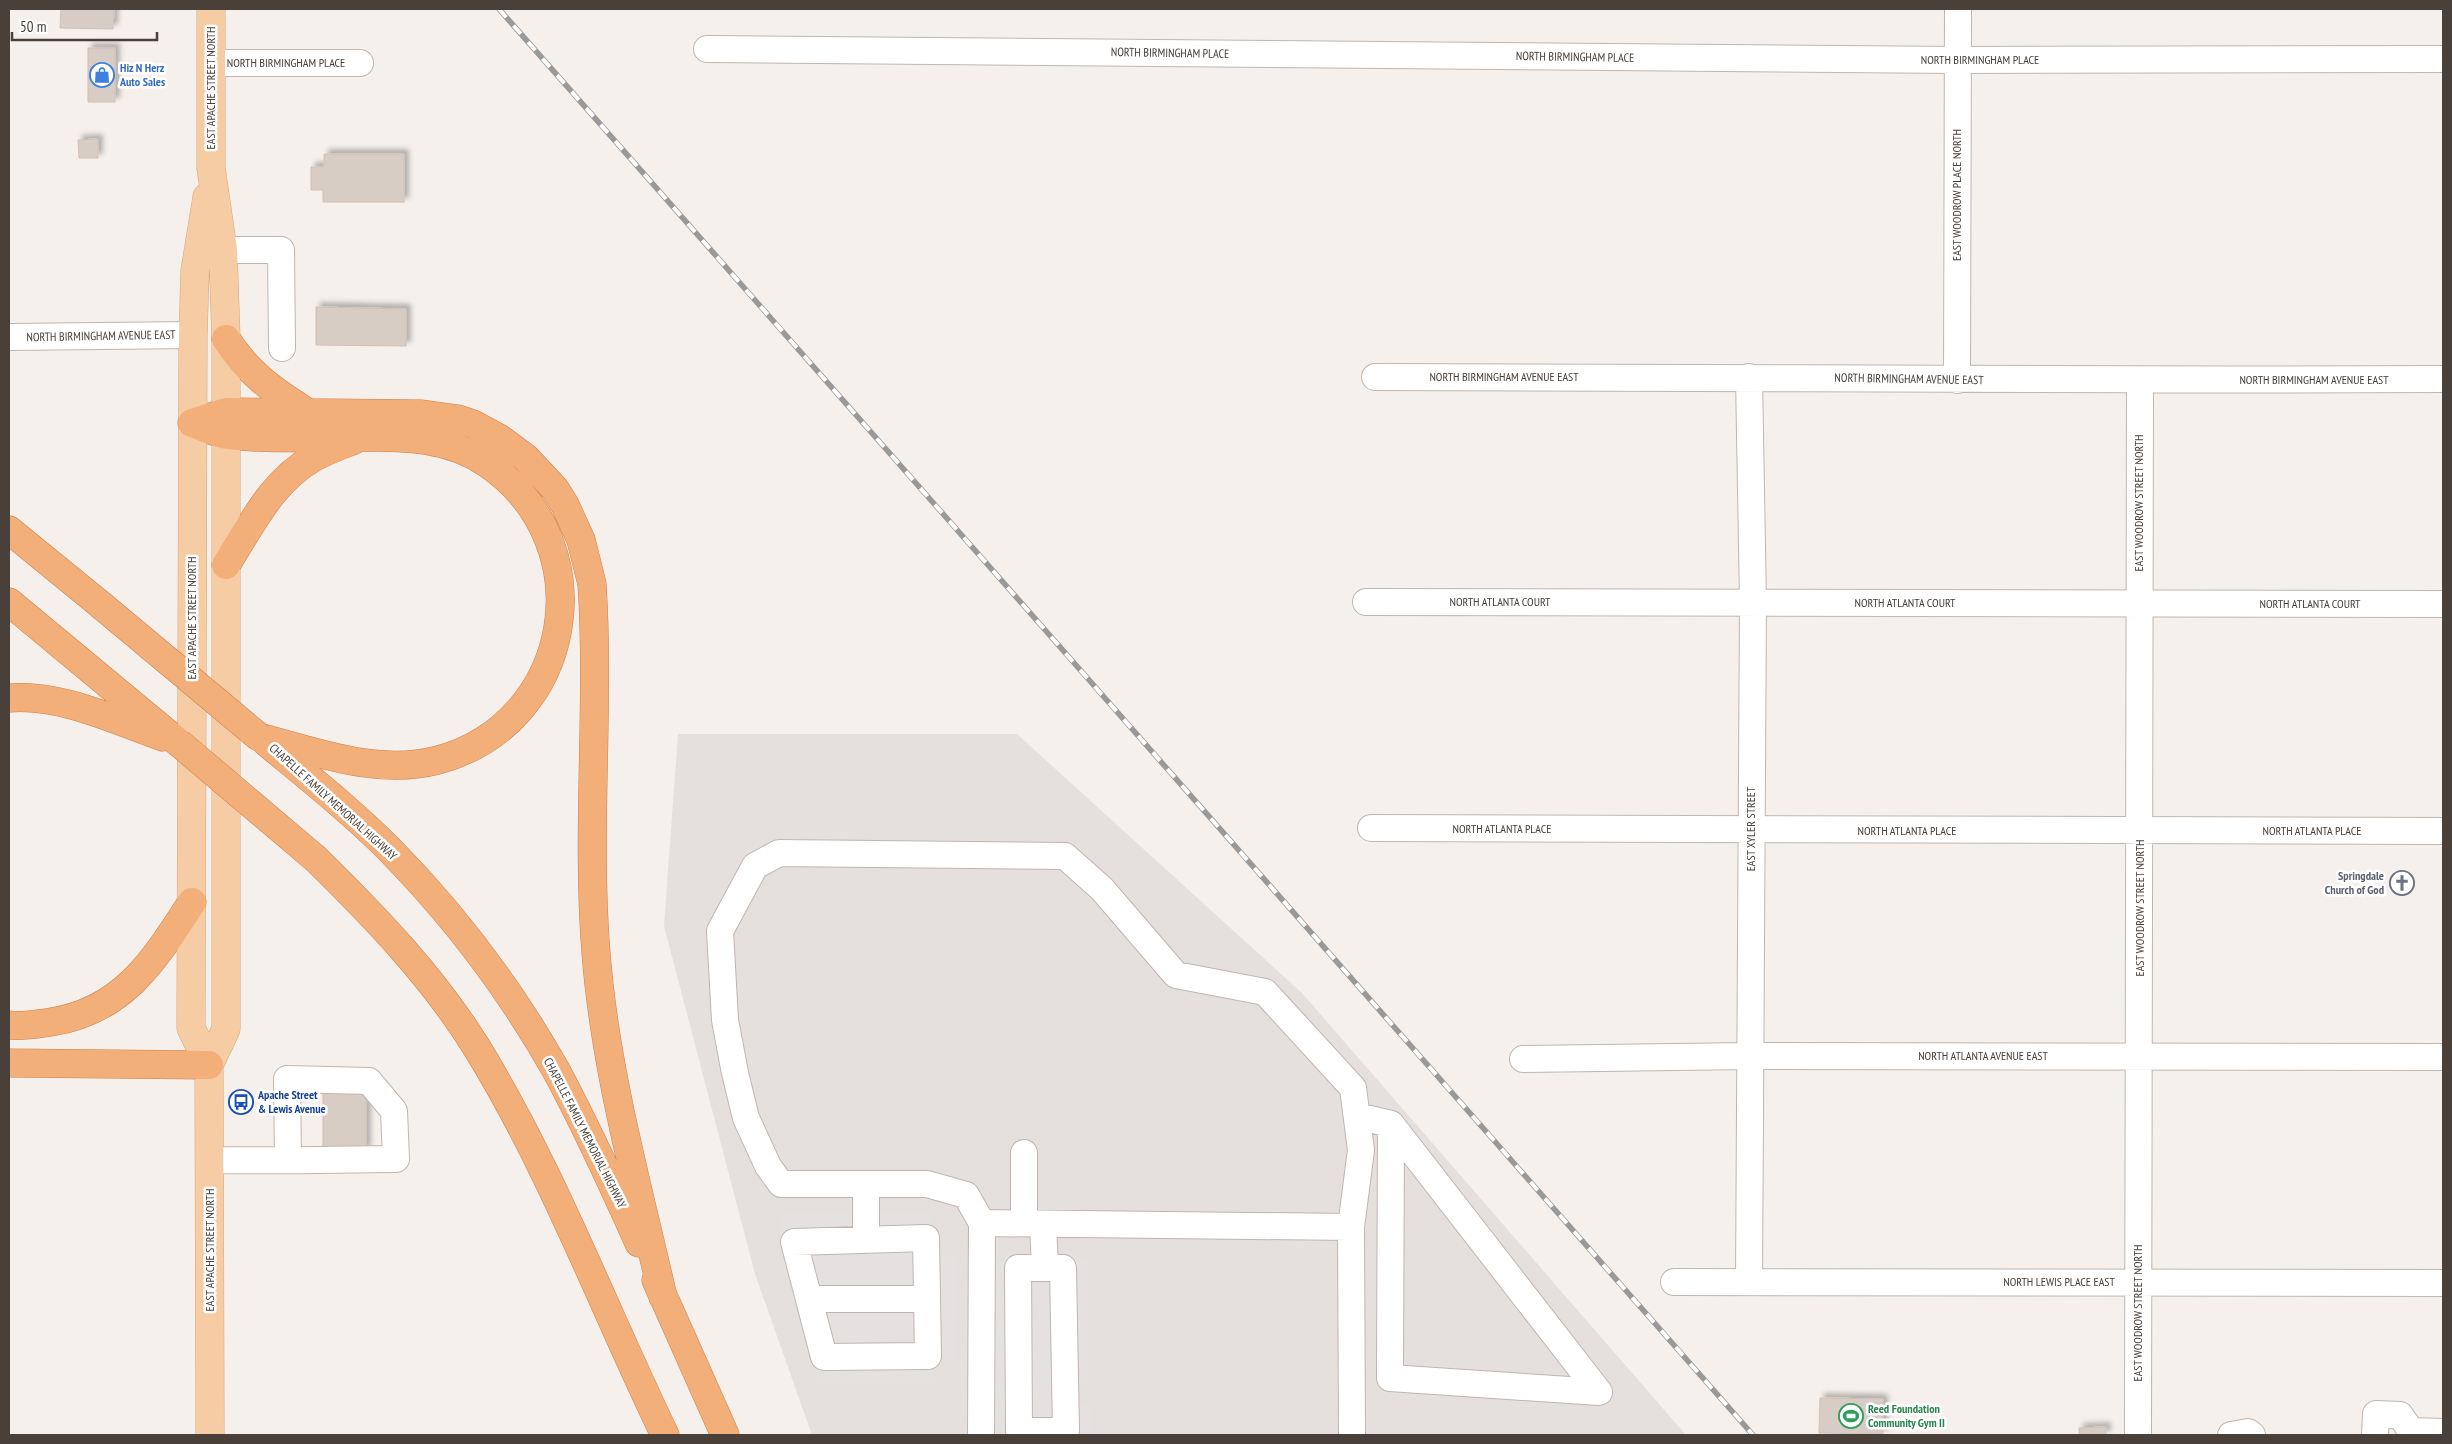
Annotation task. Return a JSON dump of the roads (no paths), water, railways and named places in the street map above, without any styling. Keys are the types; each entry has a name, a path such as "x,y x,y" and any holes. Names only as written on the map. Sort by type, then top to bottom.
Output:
{"highway":[{"path":"226,339 241,362 268,388 308,413"},
{"path":"227,424 308,413 422,414 458,419 473,424 499,438 535,468 565,505 578,531 592,584 594,611 593,834 596,953 618,1096 663,1297"},
{"path":"192,423 227,424 360,437 408,437 431,440 470,453 504,476 528,502 546,531 553,549 560,584 560,618 552,655 534,691 507,721 474,745 456,754 416,764 375,764 351,761 259,736"},
{"path":"226,565 260,509 281,483 314,457 360,437"},
{"name":"CHAPELLE FAMILY MEMORIAL HIGHWAY","path":"9,530 315,783 388,849 422,885 496,977 529,1026 583,1122 724,1433"},
{"path":"9,602 316,858 404,949 440,994 477,1047 512,1110 548,1181 664,1433"},
{"path":"9,698 35,698 58,701 179,743"},
{"path":"9,1025 38,1024 67,1019 96,1009 114,998 130,986 156,956 192,902"},
{"path":"9,1063 209,1065"}],"main road":[{"name":"EAST APACHE STREET NORTH","path":"210,1435 209,1065 226,1029 227,424 223,250 211,168 212,9"},
{"name":"EAST APACHE STREET NORTH","path":"209,1065 191,1028 192,423 195,271 211,168"}],"street":[{"name":"EAST WOODROW PLACE NORTH","path":"1957,380 1958,9"},
{"name":"NORTH BIRMINGHAM PLACE","path":"706,49 1958,60 2443,59"},
{"name":"NORTH BIRMINGHAM PLACE","path":"211,63 360,63"},
{"path":"223,250 281,250 282,348"},
{"name":"NORTH BIRMINGHAM AVENUE EAST","path":"9,337 193,335"},
{"name":"NORTH BIRMINGHAM AVENUE EAST","path":"1375,377 1749,377 1957,380 2443,379"},
{"name":"EAST XYLER STREET","path":"1749,377 1753,602 1750,1282"},
{"name":"EAST WOODROW STREET NORTH","path":"2138,1435 2140,831 2138,605 2140,380"},
{"name":"NORTH ATLANTA COURT","path":"1366,602 1753,602 2138,605 2443,604"},
{"name":"NORTH ATLANTA PLACE","path":"1371,828 2443,831"},
{"path":"981,1435 982,1223 966,1195 927,1184 781,1184 768,1166 746,1118 724,1020 720,931 756,866 779,853 1065,856 1102,889 1176,975 1265,992 1354,1088 1361,1150 1351,1227 1352,1435"},
{"name":"NORTH ATLANTA AVENUE EAST","path":"1523,1059 1750,1056 2443,1057"},
{"path":"209,1160 288,1160 396,1159 394,1111 368,1081 287,1079 288,1160"},
{"path":"1357,1116 1390,1124 1599,1392 1390,1378 1390,1124"},
{"path":"1024,1153 1033,1224 1045,1268"},
{"path":"866,1184 866,1240"},
{"path":"982,1223 1351,1227"},
{"path":"926,1238 928,1356 824,1357 794,1242 866,1240 926,1238"},
{"path":"1018,1268 1045,1268 1063,1268 1066,1431 1019,1431 1018,1268"},
{"name":"NORTH LEWIS PLACE EAST","path":"1674,1282 2443,1283"},
{"path":"809,1299 927,1299"},
{"path":"2375,1435 2376,1414 2400,1415 2411,1431 2443,1432"},
{"path":"2231,1435 2248,1432 2252,1435"}],"railway":[{"path":"499,9 1753,1435"}],"place":[{"name":"Hiz N Herz Auto Sales","path":"102,75"},
{"name":"Springdale Church of God","path":"2402,883"},
{"name":"Apache Street & Lewis Avenue","path":"241,1102"},
{"name":"Reed Foundation Community Gym II","path":"1851,1416"}]}
